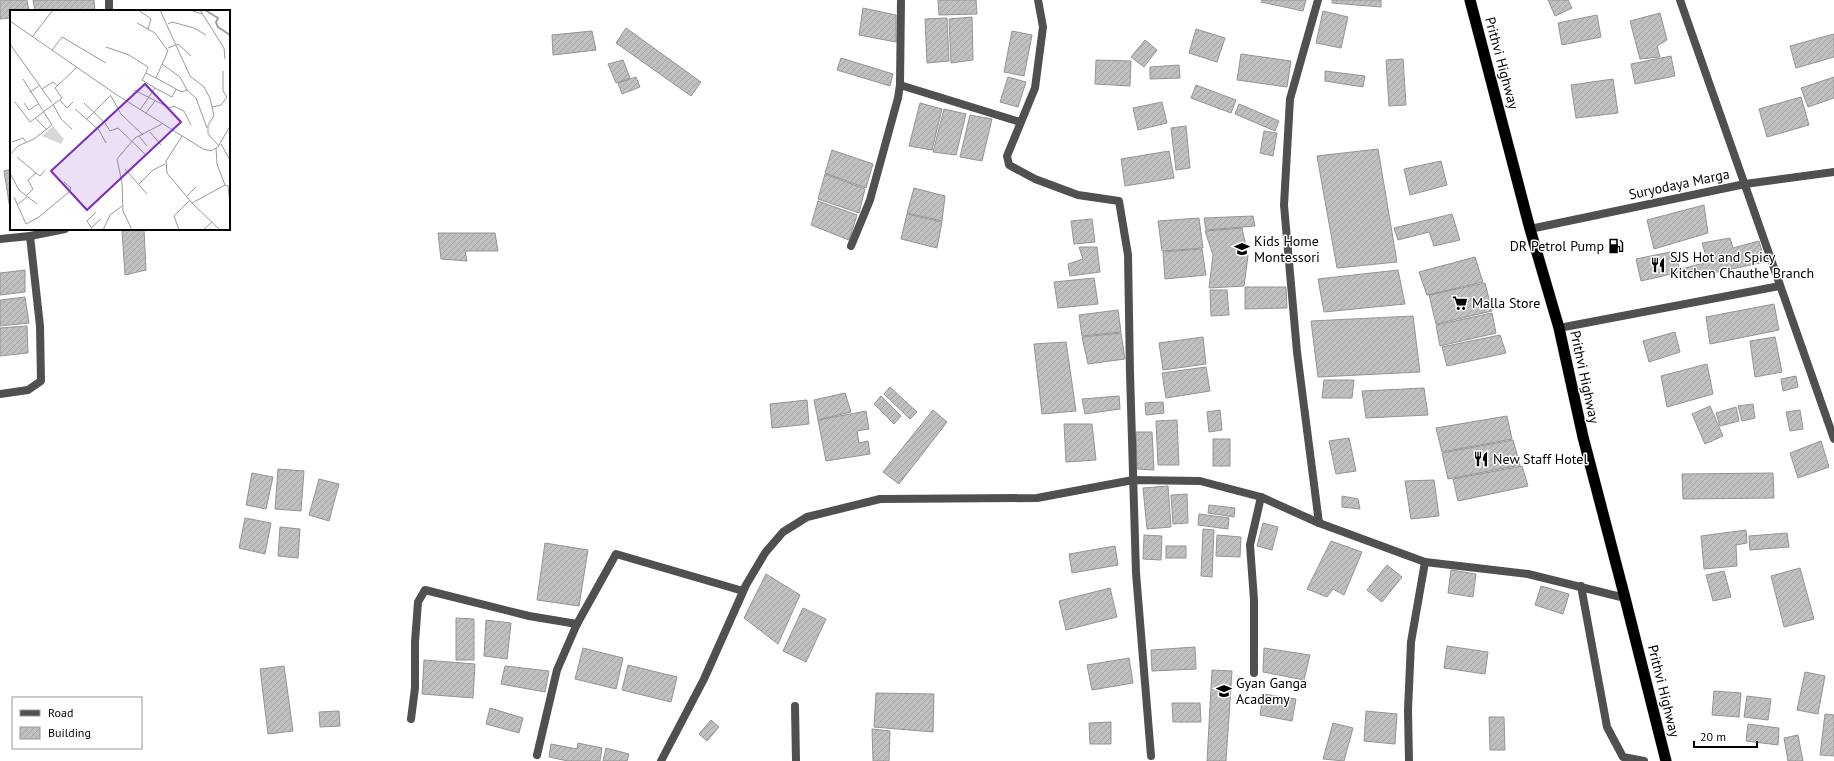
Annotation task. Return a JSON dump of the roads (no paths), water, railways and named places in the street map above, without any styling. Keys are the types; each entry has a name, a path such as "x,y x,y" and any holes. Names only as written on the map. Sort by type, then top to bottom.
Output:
{"highway":[{"name":"Prithvi Highway","path":"1470,0 1530,229 1559,328 1583,437 1666,761"}],"street":[{"path":"852,246 870,200 881,155 898,98 900,85 901,0"},
{"path":"1038,0 1043,27 1035,88 1007,156 1009,165 1035,180 1078,195 1118,201 1128,255 1136,573 1151,756"},
{"path":"1318,0 1290,99 1284,205 1297,352 1319,523"},
{"path":"1680,0 1834,439"},
{"path":"900,85 1020,122"},
{"name":"Suryodaya Marga","path":"1530,229 1744,184 1834,172"},
{"path":"0,239 30,236 60,230"},
{"path":"0,394 28,390 41,381 40,326 30,236"},
{"path":"1559,328 1780,286"},
{"path":"661,761 704,679 743,591 765,553 783,532 807,517 880,499 1037,498 1133,480 1200,481 1261,497 1319,523 1425,562 1528,574 1625,598"},
{"path":"1254,673 1254,600 1250,545 1261,497"},
{"path":"538,754 557,670 577,624 616,554 743,591"},
{"path":"1409,761 1408,710 1411,642 1425,562"},
{"path":"1581,586 1606,728 1623,757 1644,761"},
{"path":"411,719 415,688 415,642 418,602 425,590 529,616 577,624"},
{"path":"795,706 796,761"}],"place":[{"name":"DR Petrol Pump","path":"1616,246"},
{"name":"Kids Home Montessori","path":"1242,249"},
{"name":"SJS Hot and Spicy Kitchen Chauthe Branch","path":"1658,265"},
{"name":"Malla Store","path":"1460,303"},
{"name":"New Staff Hotel","path":"1481,459"},
{"name":"Gyan Ganga Academy","path":"1224,691"}]}
